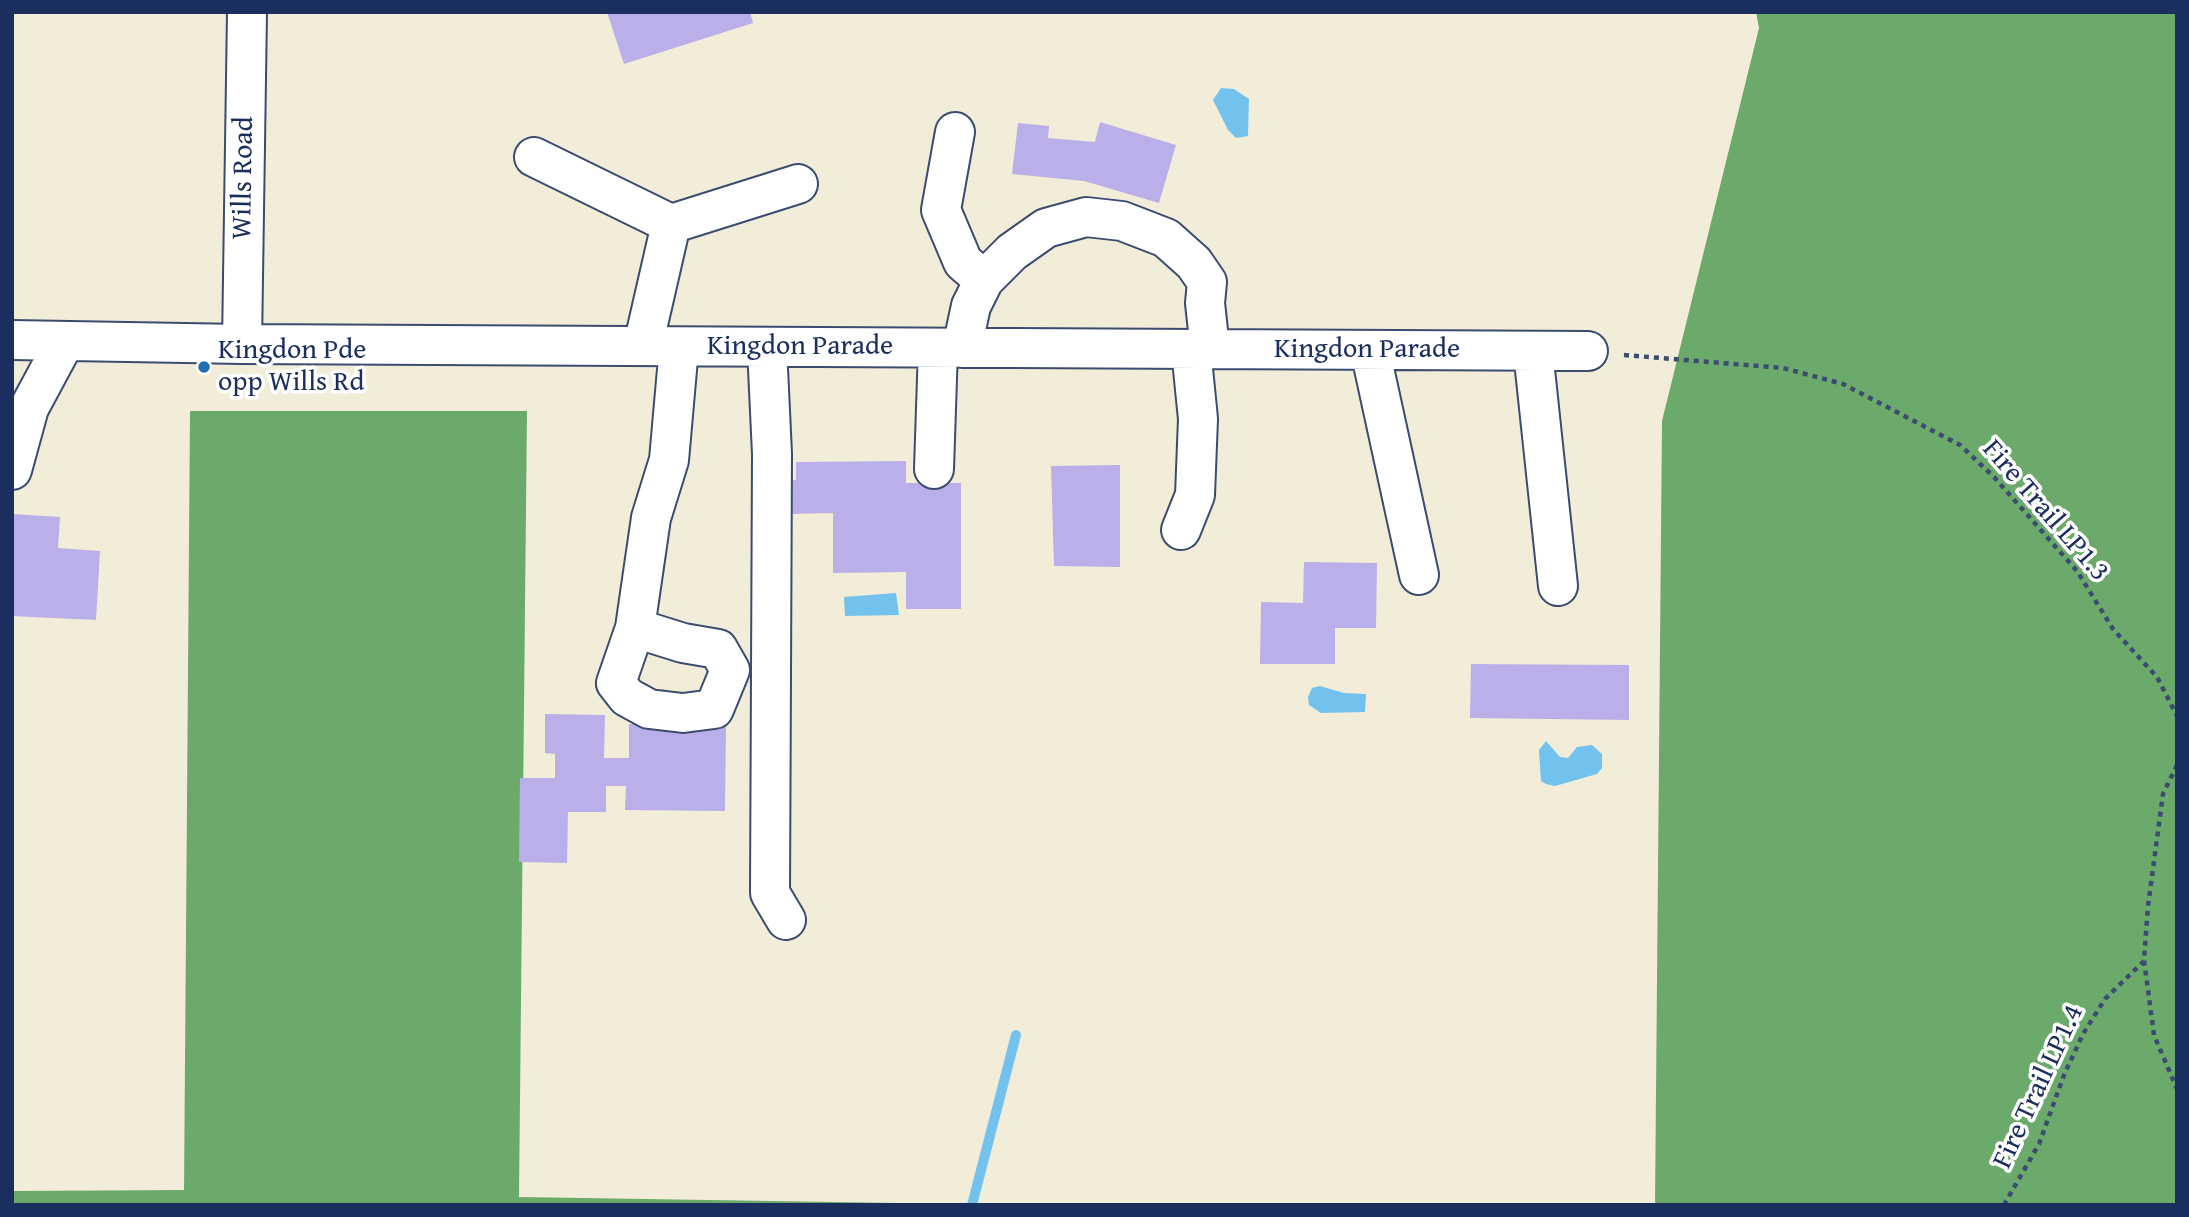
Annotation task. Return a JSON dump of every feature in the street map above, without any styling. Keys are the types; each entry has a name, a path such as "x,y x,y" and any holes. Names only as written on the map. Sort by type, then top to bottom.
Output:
{"street":[{"name":"Wills Road","path":"242,344 247,12"},
{"path":"955,132 941,210 962,262 984,281"},
{"path":"534,157 671,224 798,184"},
{"path":"934,468 950,348 984,281 1013,252 1046,228 1086,217 1122,221 1166,238 1194,263 1207,282 1201,349 1195,495 1181,530"},
{"path":"635,628 651,519 669,460 661,346 671,224"},
{"name":"Kingdon Parade","path":"12,340 242,344 1588,351"},
{"path":"12,470 29,408 65,341"},
{"path":"767,347 772,454 770,893 786,920"},
{"path":"1370,350 1419,575"},
{"path":"1533,351 1558,586"}],"path":[{"name":"Fire Trail LP1.3","path":"1588,351 1783,368 1843,384 1960,445 1994,477 2077,571 2113,629 2157,677 2177,716"},
{"path":"2177,765 2163,794 2161,832 2148,906 2144,960 2154,1035 2177,1089"},
{"name":"Fire Trail LP1.4","path":"2004,1205 2039,1144 2064,1075 2083,1034 2105,999 2144,960"}],"green space":[{"path":"1756,12 2177,12 2177,1205 1655,1205 1662,421 1759,28"},
{"path":"190,411 527,411 519,1197 1025,1205 12,1205 12,1191 184,1190"}],"water":[{"path":"1221,88 1234,89 1249,99 1248,136 1236,138 1228,130 1213,100"},
{"path":"896,593 899,615 845,616 844,597"},
{"path":"1320,686 1344,693 1366,694 1365,712 1321,713 1309,705 1308,697 1312,688"},
{"path":"1546,741 1560,757 1568,758 1577,747 1592,745 1602,754 1602,768 1597,774 1555,786 1546,784 1541,781 1539,750"}],"building":[{"path":"607,12 750,12 753,23 624,64"},
{"path":"1100,122 1176,145 1159,203 1084,181 1012,174 1018,123 1049,126 1048,138 1095,142"},
{"path":"906,461 906,483 961,483 961,609 906,609 906,572 833,573 833,513 789,514 789,479 796,480 796,462"},
{"path":"1120,465 1120,567 1054,566 1051,466"},
{"path":"12,514 60,517 58,548 100,551 96,620 12,616"},
{"path":"1304,562 1377,563 1376,628 1335,628 1335,664 1260,664 1261,602 1303,603"},
{"path":"1471,664 1629,665 1629,720 1470,718"},
{"path":"545,714 605,715 604,758 629,758 629,724 726,726 725,811 625,810 626,786 606,786 606,812 568,812 567,863 519,862 520,778 555,778 555,754 545,753"}],"waterway":[{"path":"972,1205 1016,1035"}],"place":[{"name":"Kingdon Pde opp Wills Rd","path":"204,367"}]}
